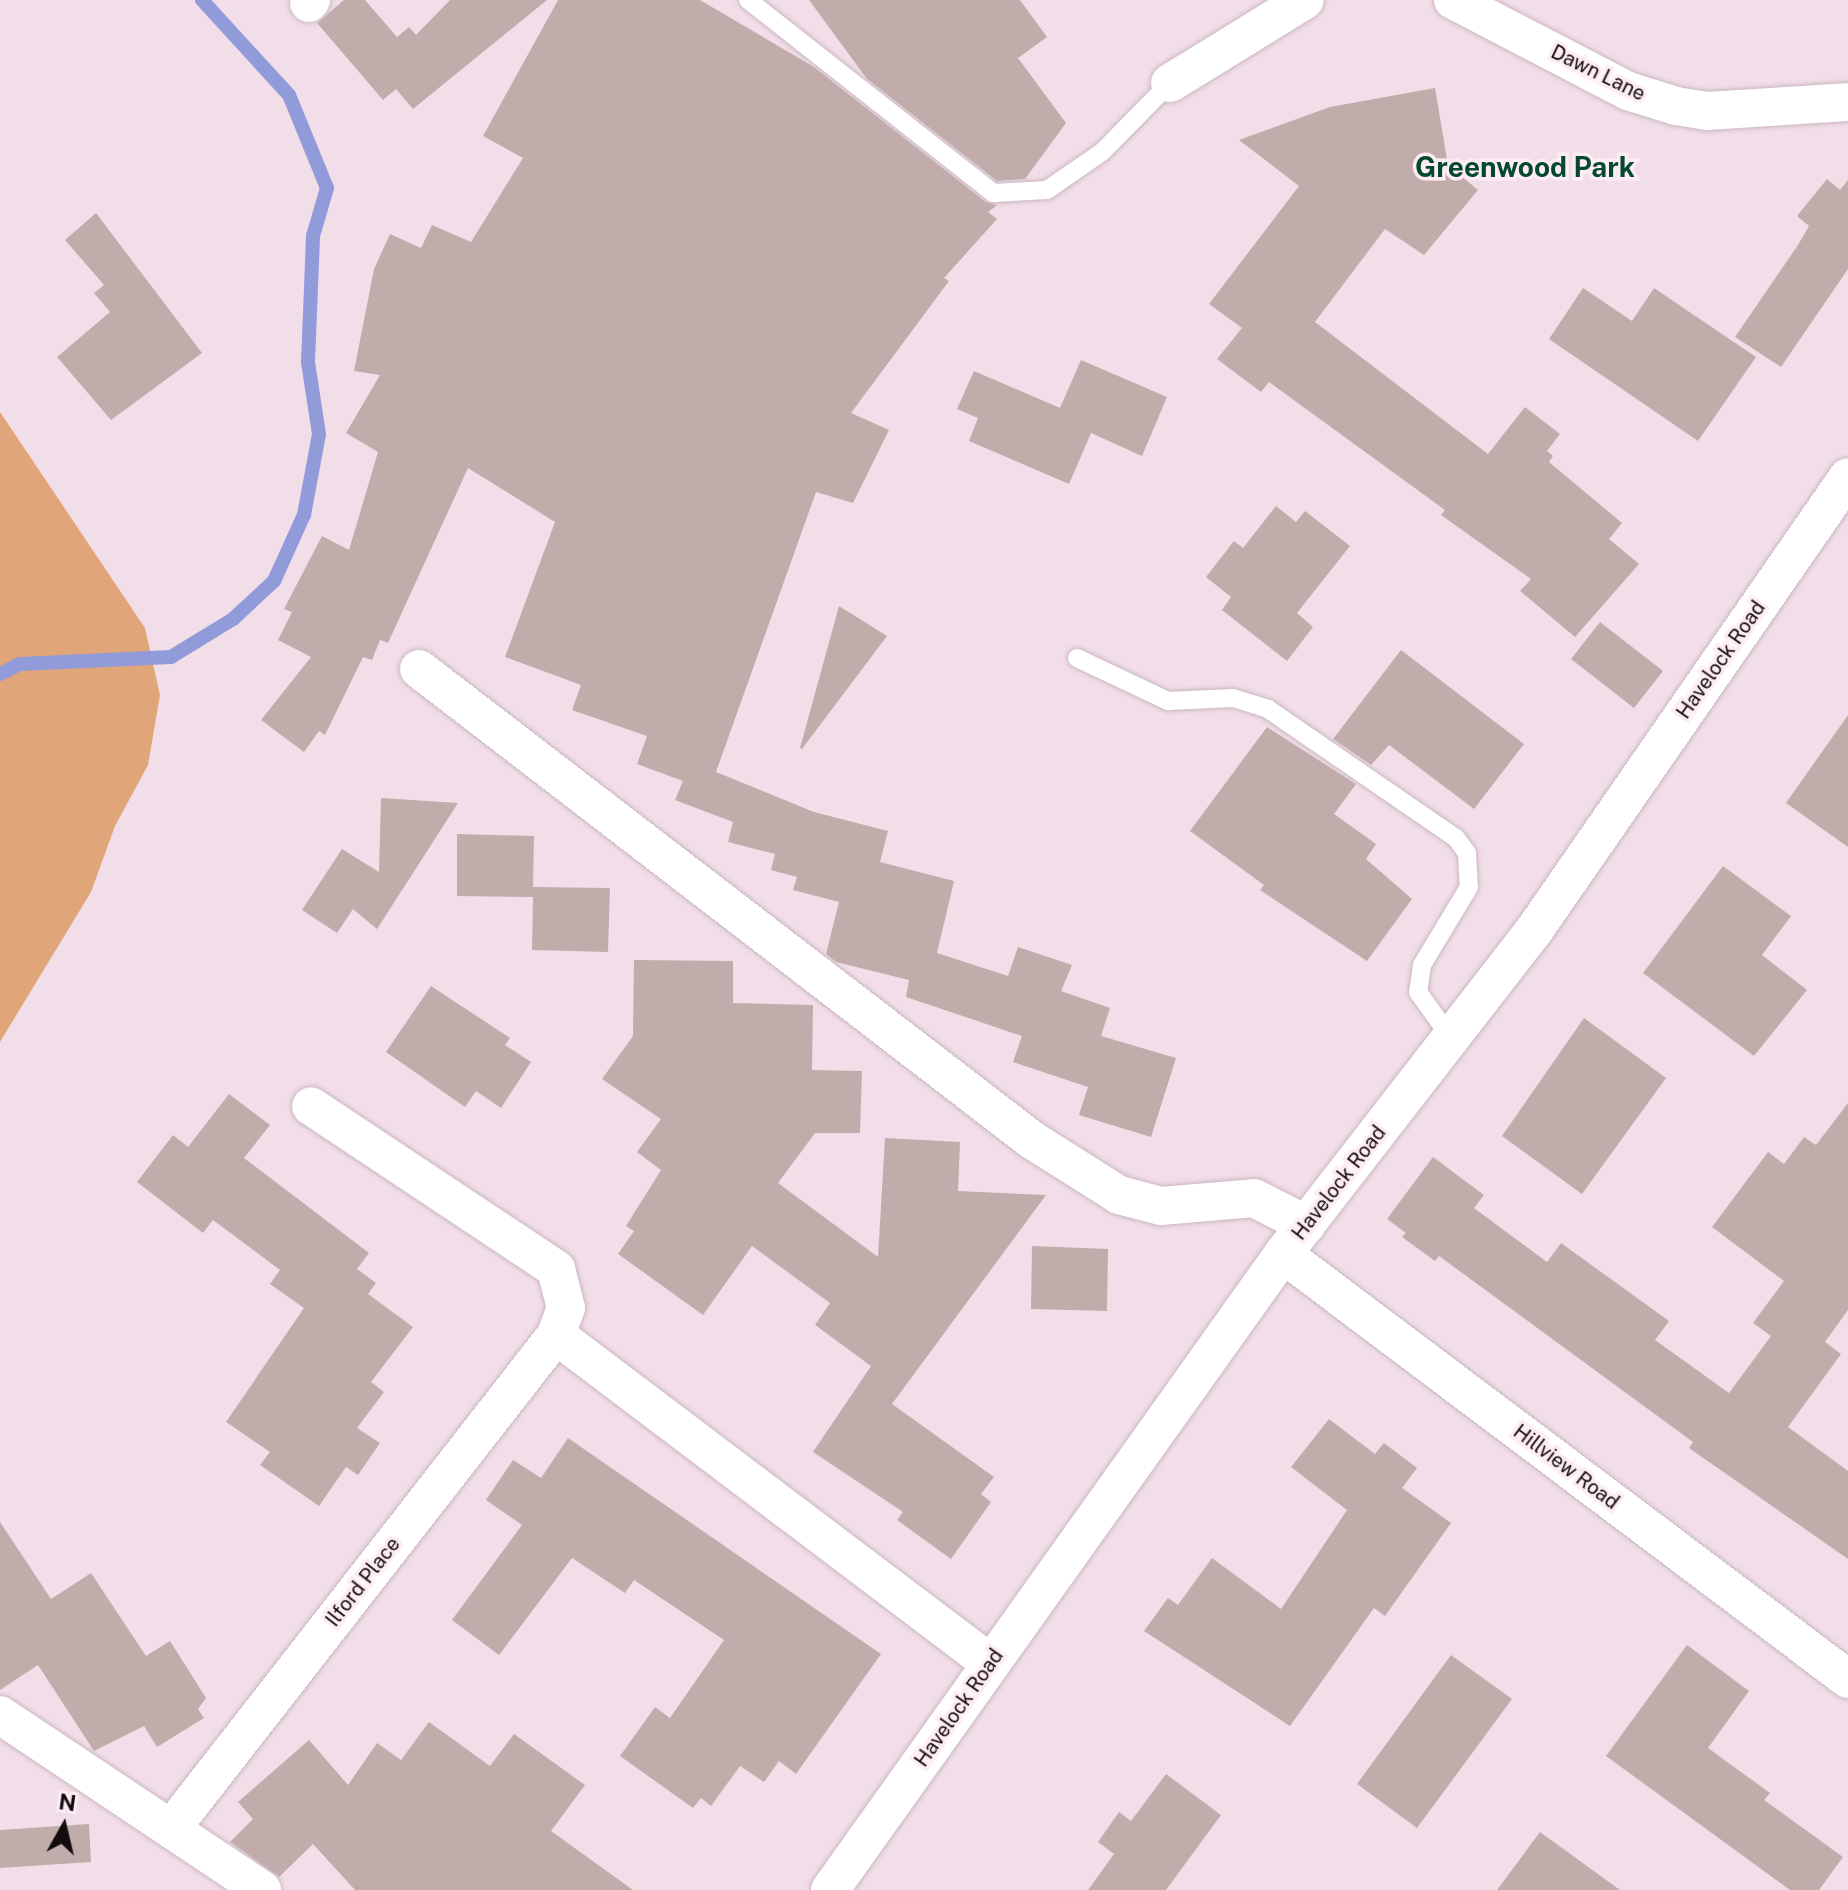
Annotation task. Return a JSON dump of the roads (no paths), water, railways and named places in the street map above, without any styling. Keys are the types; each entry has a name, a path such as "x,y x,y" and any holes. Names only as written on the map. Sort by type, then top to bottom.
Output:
{"street":[{"path":"1170,83 1305,0"},
{"name":"Dawn Lane","path":"1453,0 1628,91 1676,106 1706,111 1848,102"},
{"name":"Havelock Road","path":"830,1890 1283,1254 1533,932 1848,477"},
{"path":"419,669 1032,1140 1119,1195 1161,1206 1254,1198 1307,1225"},
{"name":"Ilford Place","path":"171,1829 556,1335 566,1308 556,1269 311,1106"},
{"name":"Hillview Road","path":"1283,1254 1848,1679"},
{"path":"556,1335 990,1663"},
{"path":"0,1715 262,1890"}],"lane":[{"path":"748,0 993,193 1047,190 1102,152 1170,83"},
{"path":"1077,658 1168,701 1233,698 1268,709 1456,838 1467,853 1469,887 1422,965 1418,992 1451,1038"}],"waterway":[{"path":"0,674 20,664 171,657 233,619 274,581 304,515 319,434 308,362 313,236 327,188 289,95 202,0"}],"district":[{"name":"Greenwood Park","path":"1525,167"}]}
